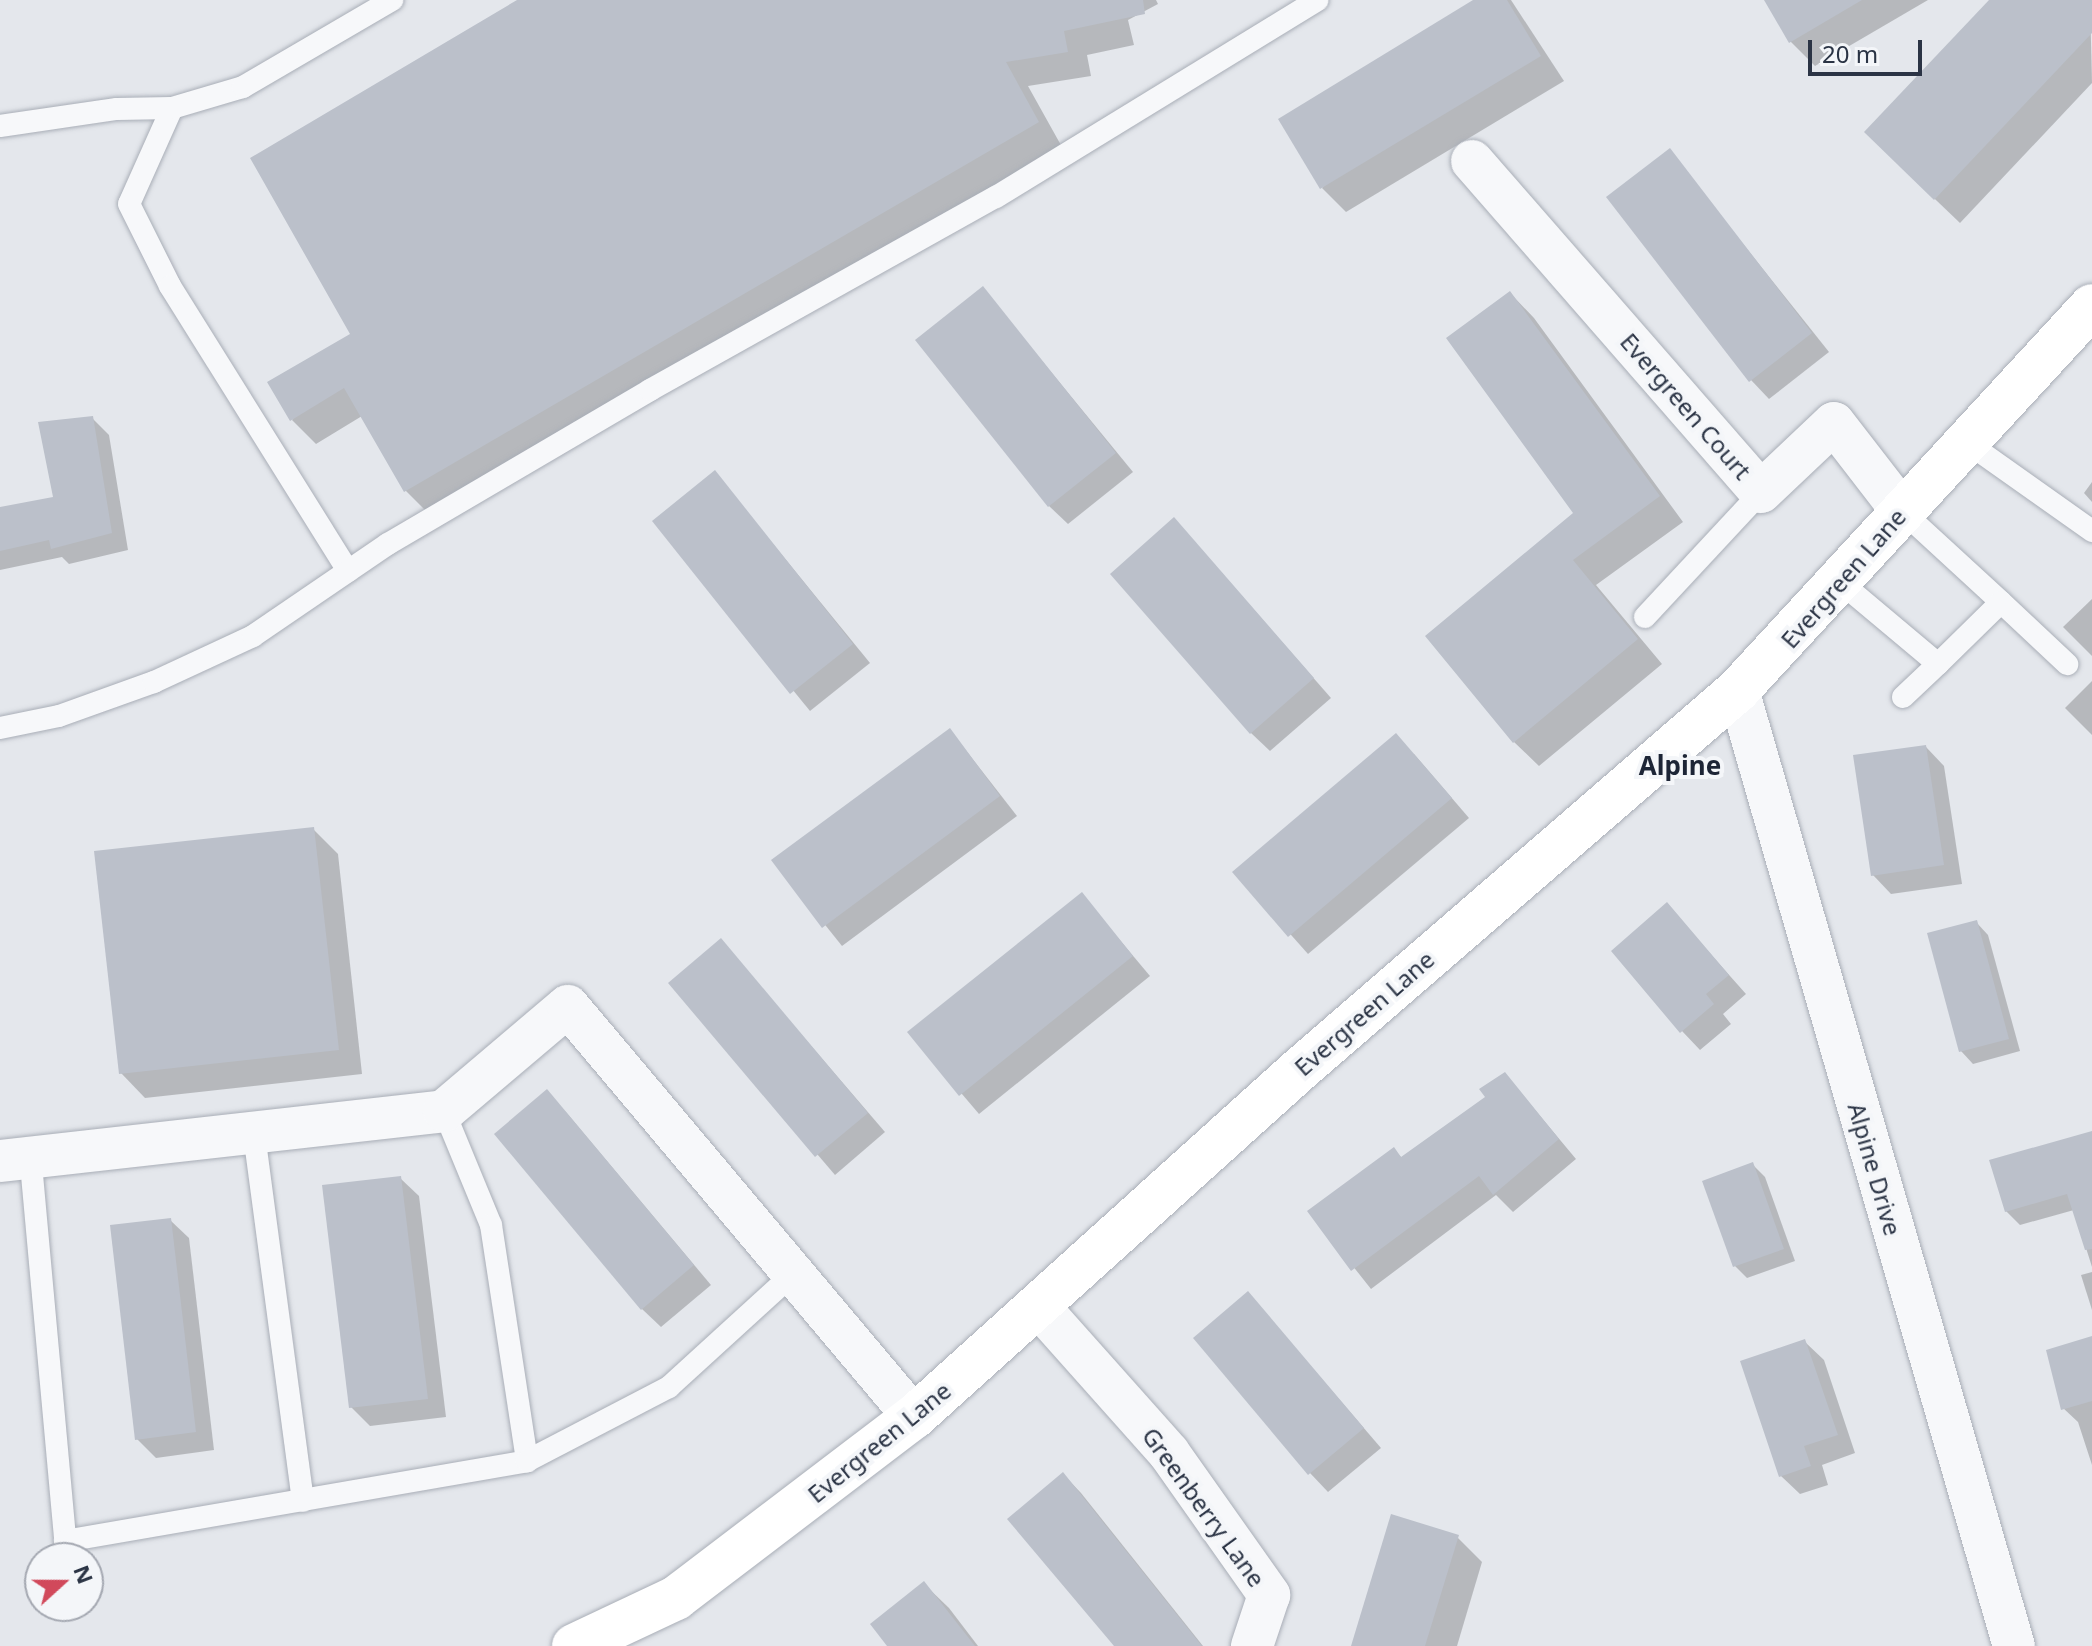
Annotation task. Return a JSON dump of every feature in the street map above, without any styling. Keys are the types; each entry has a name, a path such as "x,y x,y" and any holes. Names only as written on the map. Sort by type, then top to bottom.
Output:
{"street":[{"name":"Evergreen Court","path":"1472,161 1761,492 1834,423 1902,511"},
{"name":"Evergreen Lane","path":"574,1646 625,1635 730,1560 914,1417 1370,1007 1738,690 2092,306"},
{"name":"Alpine Drive","path":"1738,690 2014,1646"},
{"path":"15,1157 254,1134 444,1111 568,1006 914,1417"},
{"name":"Greenberry Lane","path":"1039,1307 1169,1453 1269,1595 1252,1646"}],"lane":[{"path":"0,126 117,109 172,108 243,87 392,0"},
{"path":"0,728 59,716 154,682 253,636 348,571 650,390 996,197 1318,0"},
{"path":"172,108 129,204 170,286 348,571"},
{"path":"1965,441 2092,531"},
{"path":"1645,617 1761,492"},
{"path":"1902,511 2067,664"},
{"path":"1839,581 1938,664"},
{"path":"1903,697 2001,602"},
{"path":"444,1111 491,1225 527,1461"},
{"path":"254,1134 303,1501"},
{"path":"15,1157 65,1541 527,1461 669,1387 795,1272"}],"building":[{"path":"517,0 1143,0 1145,14 1064,31 1068,52 1006,62 1039,122 404,492 344,388 290,421 267,382 350,334 250,158"},
{"path":"1473,0 1507,0 1541,56 1320,189 1278,119"},
{"path":"1764,0 1862,0 1789,43"},
{"path":"1989,0 2092,0 2092,33 1934,200 1864,132"},
{"path":"1670,148 1812,333 1749,382 1606,197"},
{"path":"983,286 1116,453 1048,507 915,340"},
{"path":"1510,291 1660,496 1573,560 1638,639 1513,743 1425,636 1573,513 1446,338"},
{"path":"93,416 112,533 51,549 49,540 0,551 0,507 53,497 38,422"},
{"path":"715,470 853,644 790,694 652,521"},
{"path":"1174,517 1314,678 1250,734 1110,574"},
{"path":"950,728 1000,796 822,928 771,860"},
{"path":"1396,733 1452,798 1288,937 1232,872"},
{"path":"1926,745 1944,865 1871,876 1853,755"},
{"path":"314,827 339,1050 119,1074 94,851"},
{"path":"1082,892 1133,956 959,1096 907,1032"},
{"path":"1667,902 1729,975 1706,994 1714,1004 1680,1033 1611,951"},
{"path":"1977,920 2009,1039 1959,1052 1927,933"},
{"path":"721,938 868,1113 815,1157 668,983"},
{"path":"1505,1072 1559,1139 1493,1195 1479,1176 1351,1271 1307,1211 1394,1147 1401,1157 1485,1097 1479,1089"},
{"path":"547,1089 694,1265 641,1310 494,1134"},
{"path":"2092,1131 2092,1249 2085,1250 2067,1194 2005,1212 1989,1160"},
{"path":"1753,1162 1784,1249 1733,1267 1702,1181"},
{"path":"401,1176 428,1399 349,1408 322,1185"},
{"path":"171,1218 196,1432 135,1440 110,1225"},
{"path":"1248,1291 1364,1428 1308,1475 1193,1338"},
{"path":"2092,1336 2092,1401 2061,1410 2046,1350"},
{"path":"1805,1339 1838,1435 1804,1446 1811,1466 1779,1477 1740,1361"},
{"path":"1063,1472 1202,1646 1114,1646 1007,1519"},
{"path":"1391,1514 1459,1535 1425,1646 1351,1646"},
{"path":"924,1581 975,1646 887,1646 870,1624"}],"district":[{"name":"Alpine","path":"1680,766"}]}
